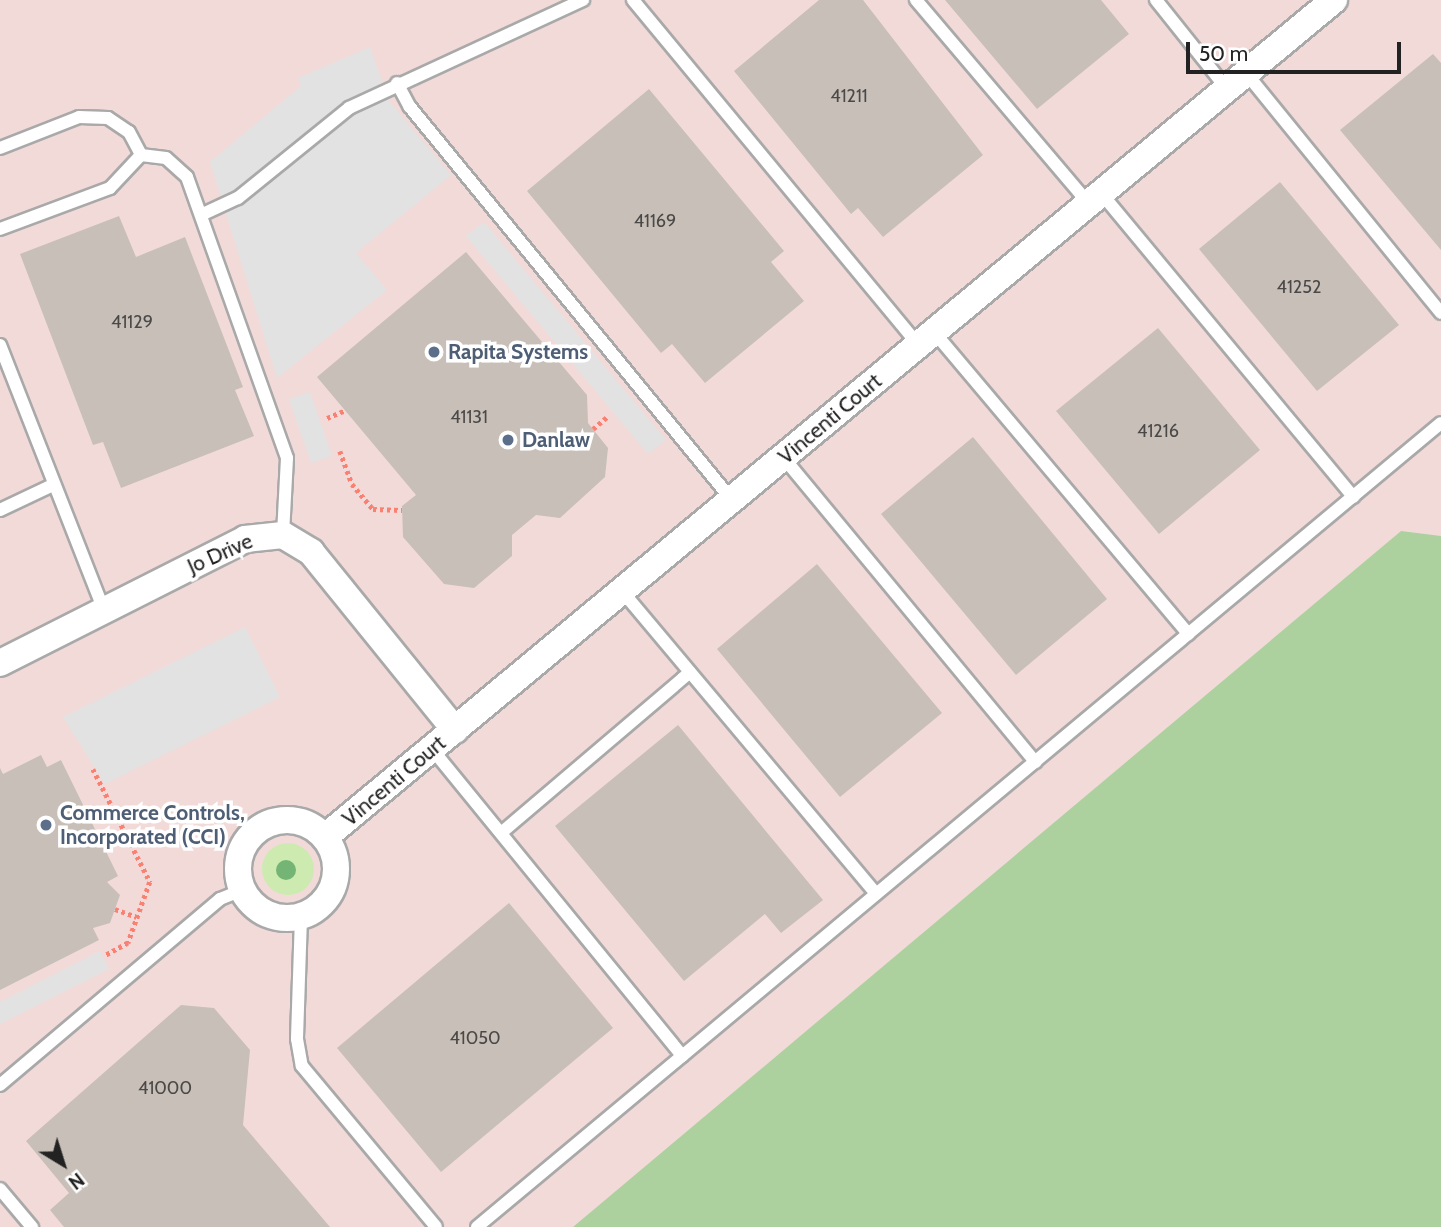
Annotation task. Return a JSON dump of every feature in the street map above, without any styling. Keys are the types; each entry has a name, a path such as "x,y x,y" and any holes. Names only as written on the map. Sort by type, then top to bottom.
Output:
{"street":[{"name":"Vincenti Court","path":"325,838 1334,0"},
{"name":"Jo Drive","path":"0,663 245,539 283,535 311,552 455,730"},
{"name":"Vincenti Court","path":"242,890 243,847 265,825 298,821 325,838 334,852 335,884 328,898 302,917"},
{"path":"242,890 267,915 302,917"}],"lane":[{"path":"202,214 238,198 349,108 397,83 583,0"},
{"path":"633,0 926,339 1188,634"},
{"path":"916,0 1095,198 1353,497"},
{"path":"1156,0 1237,81 1441,313"},
{"path":"397,83 410,107 732,500"},
{"path":"0,148 94,116 119,123 141,155 177,165 202,214 287,458 283,535"},
{"path":"0,229 110,188 141,155"},
{"path":"0,345 104,610"},
{"path":"477,1227 1441,423"},
{"path":"783,457 1035,762"},
{"path":"0,510 53,485"},
{"path":"622,591 876,894"},
{"path":"501,834 690,672"},
{"path":"432,749 682,1056"},
{"path":"0,1085 220,900 242,890"},
{"path":"302,917 297,1038 302,1066 436,1227"},
{"path":"0,1189 32,1227"}],"path":[{"path":"327,418 346,410"},
{"path":"593,429 608,416"},
{"path":"340,451 352,484 373,509 402,510"},
{"path":"93,769 150,882 128,943 106,955"},
{"path":"115,909 138,917"}],"shaded area":[{"path":"0,0 1441,0 1441,1227 0,1227"},
{"path":"370,47 389,101 451,175 356,253 387,290 277,378 210,162 301,86 298,78"},
{"path":"484,222 666,440 648,454 466,236"},
{"path":"310,392 332,456 311,463 289,399"},
{"path":"245,627 280,697 105,784 63,717"},
{"path":"100,951 109,969 0,1024 0,1002"}],"green space":[{"path":"1401,531 1441,536 1441,1227 573,1227"},
{"path":"288,843 298,845 306,851 312,859 312,879 306,887 298,893 288,895 278,893 270,887 264,879 262,869 264,859 270,851 278,845"}],"building":[{"path":"819,0 863,0 983,155 883,237 858,208 851,214 734,71"},
{"path":"945,0 1101,0 1129,34 1037,109"},
{"path":"1433,54 1441,63 1441,250 1340,130"},
{"path":"649,89 784,251 771,262 804,301 705,383 672,344 661,353 527,191"},
{"path":"1280,182 1399,325 1317,391 1199,249"},
{"path":"119,216 136,257 185,237 243,387 235,390 254,436 121,488 103,442 93,445 20,254"},
{"path":"466,252 587,395 588,423 608,448 605,477 560,518 536,515 512,535 512,556 474,588 444,584 403,537 402,506 416,495 317,377"},
{"path":"1158,328 1260,450 1159,534 1056,411"},
{"path":"973,437 1107,599 1016,675 881,514"},
{"path":"817,564 942,713 840,797 717,649"},
{"path":"678,725 823,900 781,933 765,914 684,981 555,826"},
{"name":"Commerce Controls, Incorporated (CCI)","path":"41,755 47,767 61,760 118,876 107,882 120,895 110,923 93,928 99,940 0,990 0,768 3,774"},
{"path":"509,903 613,1028 441,1172 337,1048"},
{"path":"181,1005 214,1008 250,1050 243,1125 330,1227 64,1227 50,1210 69,1193 26,1141"}],"place":[{"name":"Rapita Systems","path":"434,352"},
{"name":"Danlaw","path":"508,440"},
{"name":"Commerce Controls, Incorporated (CCI)","path":"46,825"}]}
